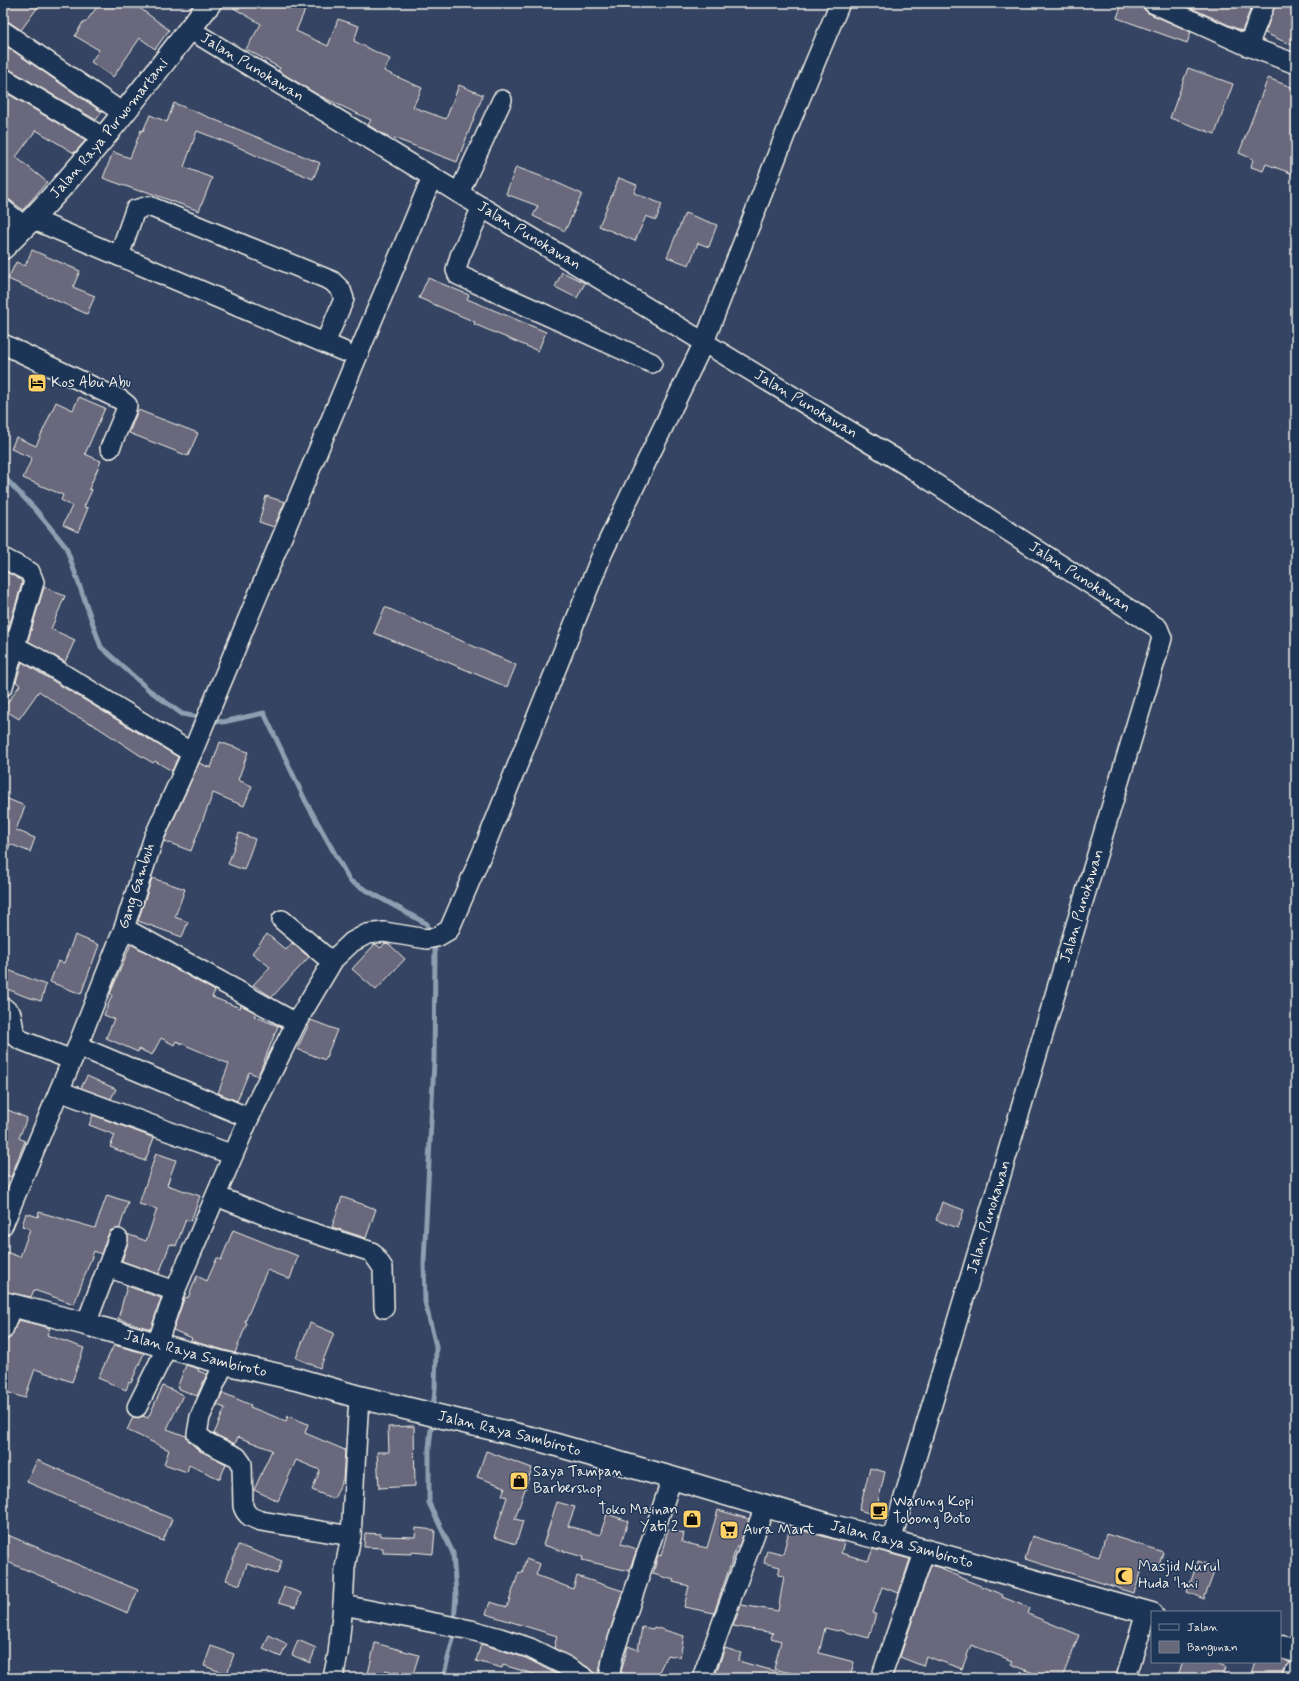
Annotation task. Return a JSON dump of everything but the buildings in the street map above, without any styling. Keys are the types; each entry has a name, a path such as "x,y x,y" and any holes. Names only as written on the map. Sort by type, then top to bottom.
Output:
{"street":[{"name":"Jalan Raya Purwomartani","path":"3,248 29,223 104,138 210,3"},
{"path":"137,1407 162,1346 175,1291 249,1118 296,1023 332,962 352,942 367,934 384,932 432,938 449,930 483,851 603,552 704,342 791,120 840,3"},
{"path":"1153,3 1248,46 1296,64"},
{"path":"1248,46 1265,3"},
{"name":"Jalan Punokawan","path":"189,29 908,466 1158,628 1161,633 1160,645 891,1540"},
{"path":"3,31 123,113"},
{"path":"3,78 104,138"},
{"path":"459,193 502,100"},
{"name":"Gang Gambuh","path":"3,1225 75,1053 124,928 154,837 203,727 432,177"},
{"path":"119,256 135,210 149,206 332,281 341,290 344,299 325,343"},
{"path":"482,207 460,256 456,270 458,275 652,363"},
{"path":"3,210 29,223 119,256 342,351"},
{"path":"3,344 121,400 127,405 110,448"},
{"path":"3,558 30,572 34,582 9,643 3,686"},
{"path":"9,643 192,753"},
{"path":"282,920 332,962"},
{"path":"124,928 296,1023"},
{"path":"3,1007 11,1014 16,1036 21,1040 75,1053 249,1118"},
{"path":"59,1091 233,1155"},
{"path":"216,1196 295,1227 372,1252 382,1268 384,1308"},
{"path":"86,1324 118,1238"},
{"path":"107,1267 175,1291"},
{"path":"3,1330 7,1304"},
{"name":"Jalan Raya Sambiroto","path":"7,1304 86,1324 224,1363 296,1379 422,1412 539,1440 836,1527 891,1540 1149,1613"},
{"path":"224,1363 200,1417 197,1434 206,1442 237,1457 242,1464 244,1511 250,1517 261,1521 351,1536"},
{"path":"333,1678 338,1654 345,1568 351,1536 359,1396"},
{"path":"609,1678 613,1655 672,1478"},
{"path":"702,1678 765,1506"},
{"path":"881,1678 925,1550"},
{"path":"343,1605 471,1630 500,1638 530,1648 586,1678"},
{"path":"1126,1678 1149,1613"},
{"path":"1281,1647 1296,1651"},
{"path":"1293,1678 1296,1671"}],"waterway":[{"path":"3,473 5,478 35,509 66,547 101,647 149,690 182,714 203,718"},
{"path":"211,720 223,722 264,713 305,800 350,881 427,924 430,934"},
{"path":"433,942 435,951 434,1061 424,1262 425,1302 436,1346 433,1410"},
{"path":"432,1420 429,1448 429,1503 453,1553 456,1594 454,1622"},
{"path":"443,1678 454,1630"}],"place":[{"name":"Kos Abu Abu","path":"37,383"},
{"name":"Saya Tampan Barbershop","path":"519,1481"},
{"name":"Warung Kopi Tobong Boto","path":"879,1511"},
{"name":"Toko Mainan Yati 2","path":"692,1519"},
{"name":"Aura Mart","path":"729,1530"},
{"name":"Masjid Nurul Huda 'lmi","path":"1124,1576"}]}
